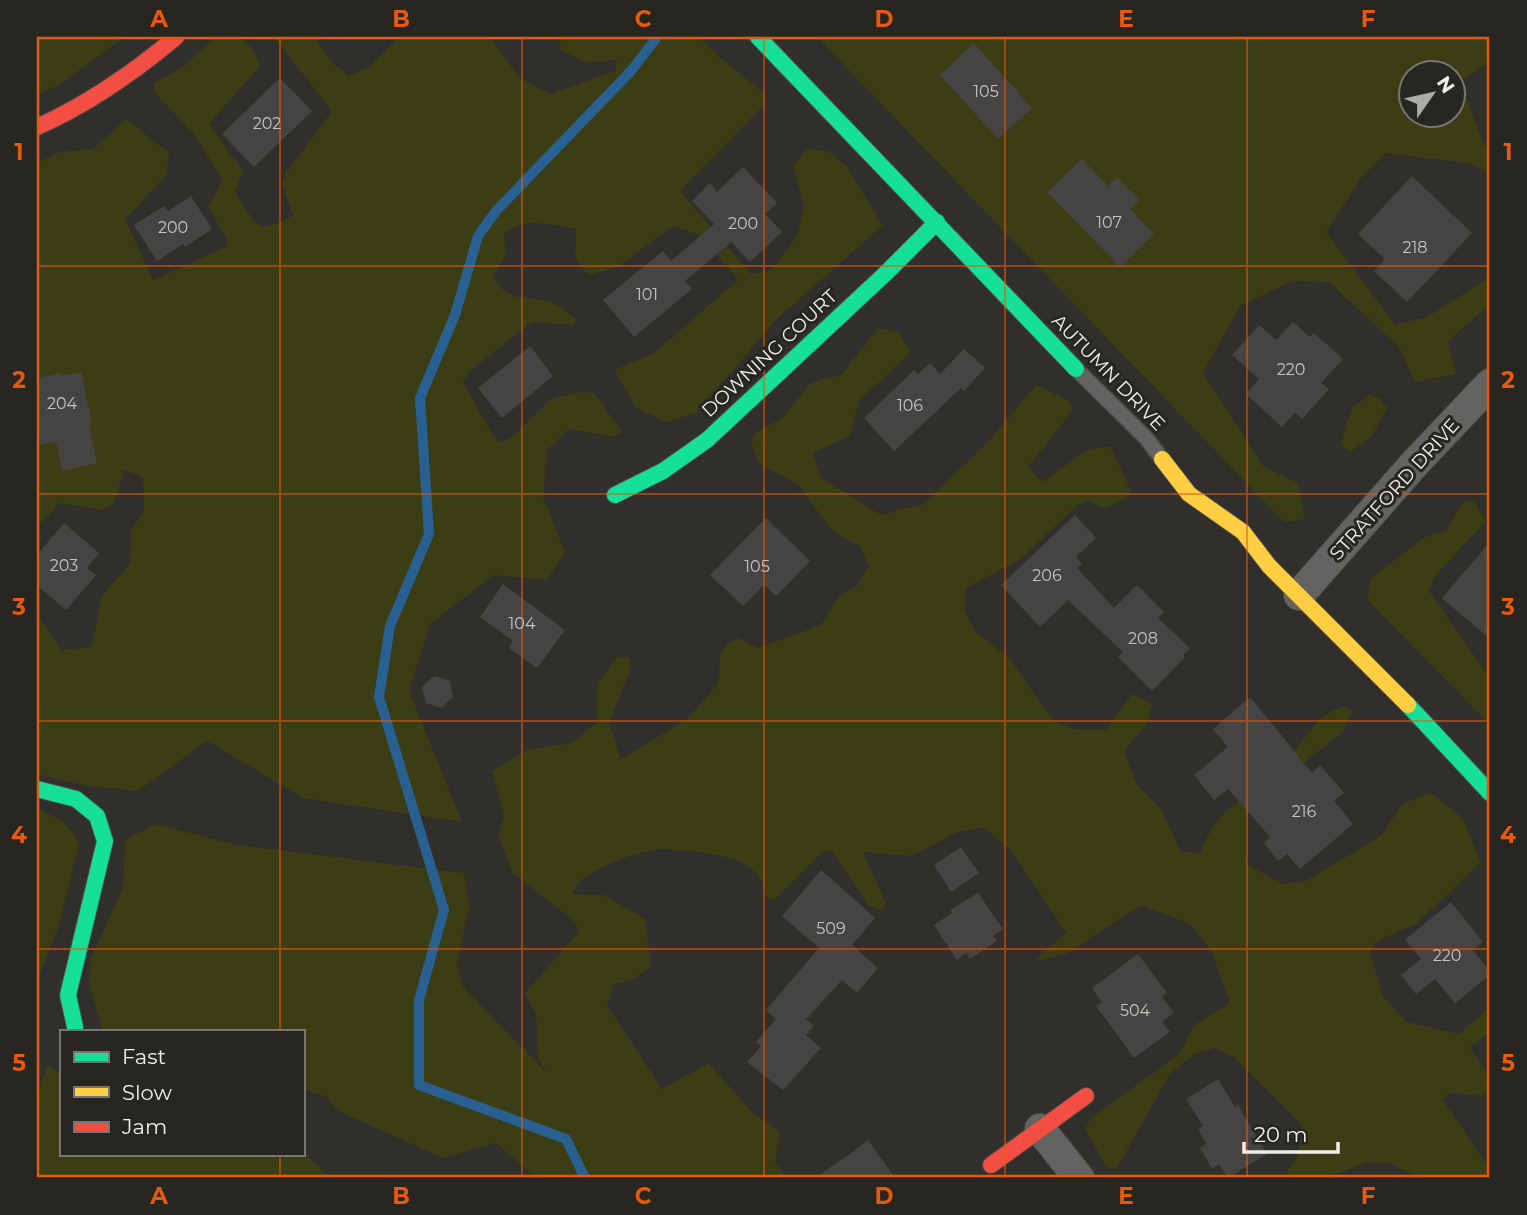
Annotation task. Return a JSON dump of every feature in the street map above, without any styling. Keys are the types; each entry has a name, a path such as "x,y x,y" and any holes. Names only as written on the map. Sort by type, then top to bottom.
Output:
{"street":[{"path":"37,127 64,116 132,75 176,37"},
{"name":"AUTUMN DRIVE","path":"758,37 1076,369"},
{"name":"DOWNING COURT","path":"615,495 663,472 706,440 885,274 937,222"},
{"name":"STRATFORD DRIVE","path":"1299,595 1416,462 1490,384"},
{"name":"AUTUMN DRIVE","path":"1162,460 1189,494 1243,532 1269,566 1426,723 1490,793"},
{"path":"37,789 76,799 97,816 105,841 68,995 75,1027"},
{"path":"991,1165 1086,1096"},
{"path":"1041,1129 1079,1178"}],"lane":[{"name":"AUTUMN DRIVE","path":"1076,369 1131,422 1162,460"}],"green space":[{"path":"37,37 124,37 58,86 37,94"},
{"path":"215,37 245,41 253,50 260,66 209,124 243,171 235,192 253,220 263,227 284,221 293,215 282,184 286,173 332,111 274,37 314,37 332,63 349,76 369,67 399,37 489,37 520,78 550,94 615,71 617,60 585,62 561,50 559,37 699,37 764,93 765,104 680,191 751,274 772,270 797,236 804,206 793,166 806,149 828,151 846,166 883,225 778,318 696,413 666,422 636,408 614,370 653,354 738,280 702,236 673,226 619,266 589,275 575,259 576,229 529,223 511,228 504,234 506,256 493,275 499,285 513,296 559,306 576,320 574,325 532,322 470,371 463,382 492,434 500,442 511,438 551,399 583,391 595,394 622,432 613,437 569,429 547,450 543,497 565,552 547,580 494,575 430,624 409,691 462,822 303,798 207,741 138,791 82,785 37,774 37,615 62,650 92,647 101,597 130,564 131,529 144,512 143,477 124,470 114,503 102,510 59,503 45,520 37,524 37,163 59,152 93,149 126,119 169,153 166,176 125,219 153,280 228,246 208,207 223,180 194,134 155,93 154,83 182,68"},
{"path":"817,37 1490,37 1490,61 1468,76 1468,60 1398,60 1398,130 1468,130 1468,104 1490,158 1490,175 1473,164 1386,153 1361,178 1326,232 1395,325 1429,316 1485,280 1490,284 1490,304 1448,341 1456,374 1415,382 1399,347 1329,282 1293,281 1240,306 1203,373 1263,466 1298,483 1305,519 1284,522"},
{"path":"878,328 899,333 911,352 859,401 850,436 813,453 821,478 881,515 923,504 986,444 1036,385 1068,400 1073,410 1028,467 1042,482 1089,449 1110,446 1130,488 1126,499 1105,508 1086,501 1076,506 1021,559 966,588 964,610 975,631 1010,659 1053,721 1076,730 1106,730 1132,694 1152,704 1146,725 1124,751 1136,784 1161,809 1181,852 1200,853 1210,832 1225,812 1241,800 1266,788 1311,730 1332,711 1343,706 1352,711 1343,732 1248,807 1247,864 1283,884 1304,882 1381,836 1403,803 1431,793 1464,819 1480,863 1416,924 1375,942 1370,953 1383,996 1407,1022 1459,1034 1490,1007 1490,1031 1470,1048 1485,1072 1488,1084 1486,1090 1482,1096 1450,1093 1442,1099 1490,1169 1490,1178 1421,1178 1389,1163 1367,1162 1324,1178 1283,1178 1298,1157 1303,1126 1234,1057 1215,1048 1194,1054 1170,1074 1116,1170 1106,1166 1085,1129 1090,1119 1180,1053 1194,1025 1230,1003 1211,950 1190,924 1141,905 1066,954 1034,961 1066,933 1011,850 983,827 958,832 912,856 863,852 885,901 884,911 869,906 832,851 822,852 774,900 765,896 763,884 748,866 712,854 664,849 610,863 577,885 572,894 604,895 645,919 651,965 635,979 614,984 607,1005 662,1089 709,1063 751,1111 780,1132 775,1163 787,1178 536,1178 496,1143 443,1158 338,1111 327,1097 304,1089 304,1030 102,1030 89,983 91,958 123,888 125,840 155,824 237,845 464,873 469,908 457,964 463,987 548,1074 538,1059 536,1015 525,993 579,932 574,921 513,873 498,836 504,817 492,771 529,749 571,743 596,724 598,683 618,656 629,658 630,670 609,724 621,759 686,720 718,684 721,652 729,643 738,638 758,648 821,625 838,598 857,585 869,567 861,547 832,531 799,485 759,463 751,442 755,433 784,417 810,383 842,374"},
{"path":"1369,395 1380,399 1387,408 1372,436 1350,452 1341,444 1352,408"},
{"path":"1473,501 1486,521 1435,576 1429,591 1485,671 1490,673 1490,724 1368,601 1370,579 1425,537 1446,531 1462,503"},
{"path":"37,810 63,823 73,833 79,846 57,931 37,981"},
{"path":"47,1065 60,1073 60,1156 304,1156 304,1154 332,1178 37,1178 37,1099"}],"building":[{"path":"974,43 1032,108 998,139 940,75"},
{"path":"280,78 312,111 254,167 222,134"},
{"path":"1082,159 1108,186 1117,177 1139,200 1130,209 1154,234 1120,267 1047,192"},
{"path":"743,167 777,203 765,214 782,232 750,262 731,242 685,281 692,289 634,337 603,300 663,251 671,261 714,224 692,201 710,183 717,192"},
{"path":"1412,176 1472,233 1407,302 1374,271 1385,259 1358,234"},
{"path":"191,196 212,229 157,261 134,225 164,206 168,211"},
{"path":"1293,322 1310,337 1314,333 1343,359 1321,383 1329,389 1302,419 1295,412 1282,427 1246,394 1259,379 1232,355 1259,325 1276,340"},
{"path":"530,346 553,376 502,418 478,388"},
{"path":"964,349 985,368 964,391 961,388 894,451 864,418 914,370 918,374 930,363 940,374"},
{"path":"81,372 97,463 62,471 56,442 37,446 37,378"},
{"path":"1075,515 1096,538 1076,557 1082,564 1077,568 1114,608 1137,585 1164,612 1158,618 1190,648 1183,655 1185,657 1152,691 1118,657 1123,652 1068,600 1040,627 1001,585"},
{"path":"766,518 810,561 776,596 764,585 743,606 710,575"},
{"path":"64,523 99,553 87,568 96,575 66,610 37,585 37,555"},
{"path":"1490,542 1490,639 1442,598"},
{"path":"503,584 565,630 537,668 509,648 513,641 480,617"},
{"path":"434,676 450,681 453,697 441,708 426,703 422,687"},
{"path":"1250,697 1312,773 1320,765 1344,793 1334,801 1353,824 1300,869 1287,854 1278,861 1264,843 1270,837 1228,789 1214,800 1194,775 1228,747 1213,729"},
{"path":"961,847 979,873 951,892 934,865"},
{"path":"821,870 875,918 852,945 878,968 857,993 842,980 806,1019 814,1026 806,1035 821,1048 783,1090 747,1062 761,1046 756,1042 776,1019 766,1010 819,948 782,916"},
{"path":"978,893 1003,929 993,936 997,941 970,959 966,953 957,960 934,925 952,913 950,910"},
{"path":"1451,902 1483,942 1473,950 1490,971 1490,975 1455,1003 1435,979 1416,994 1401,975 1421,959 1405,940"},
{"path":"1138,954 1167,993 1162,997 1174,1013 1162,1022 1170,1032 1134,1058 1096,1006 1102,1002 1092,988"},
{"path":"1218,1079 1235,1107 1238,1105 1267,1154 1228,1178 1219,1164 1212,1169 1200,1148 1206,1144 1198,1129 1203,1126 1186,1099"},
{"path":"868,1140 895,1178 815,1178 851,1153"}],"waterway":[{"path":"585,1178 566,1139 419,1085 419,1000 444,910 379,697 390,626 429,534 420,398 455,315 478,236 496,211 631,71 657,37"}],"traffic: fast":[{"path":"758,37 1076,369"},
{"path":"615,495 663,471 707,440 937,222"},
{"path":"1408,705 1490,793"},
{"path":"37,789 76,799 97,816 105,841 68,995 75,1027"}],"traffic: slow":[{"path":"1162,459 1189,494 1243,532 1269,566 1408,705"}],"traffic: jam":[{"path":"37,127 110,87 176,37"},
{"path":"991,1165 1086,1096"}]}
